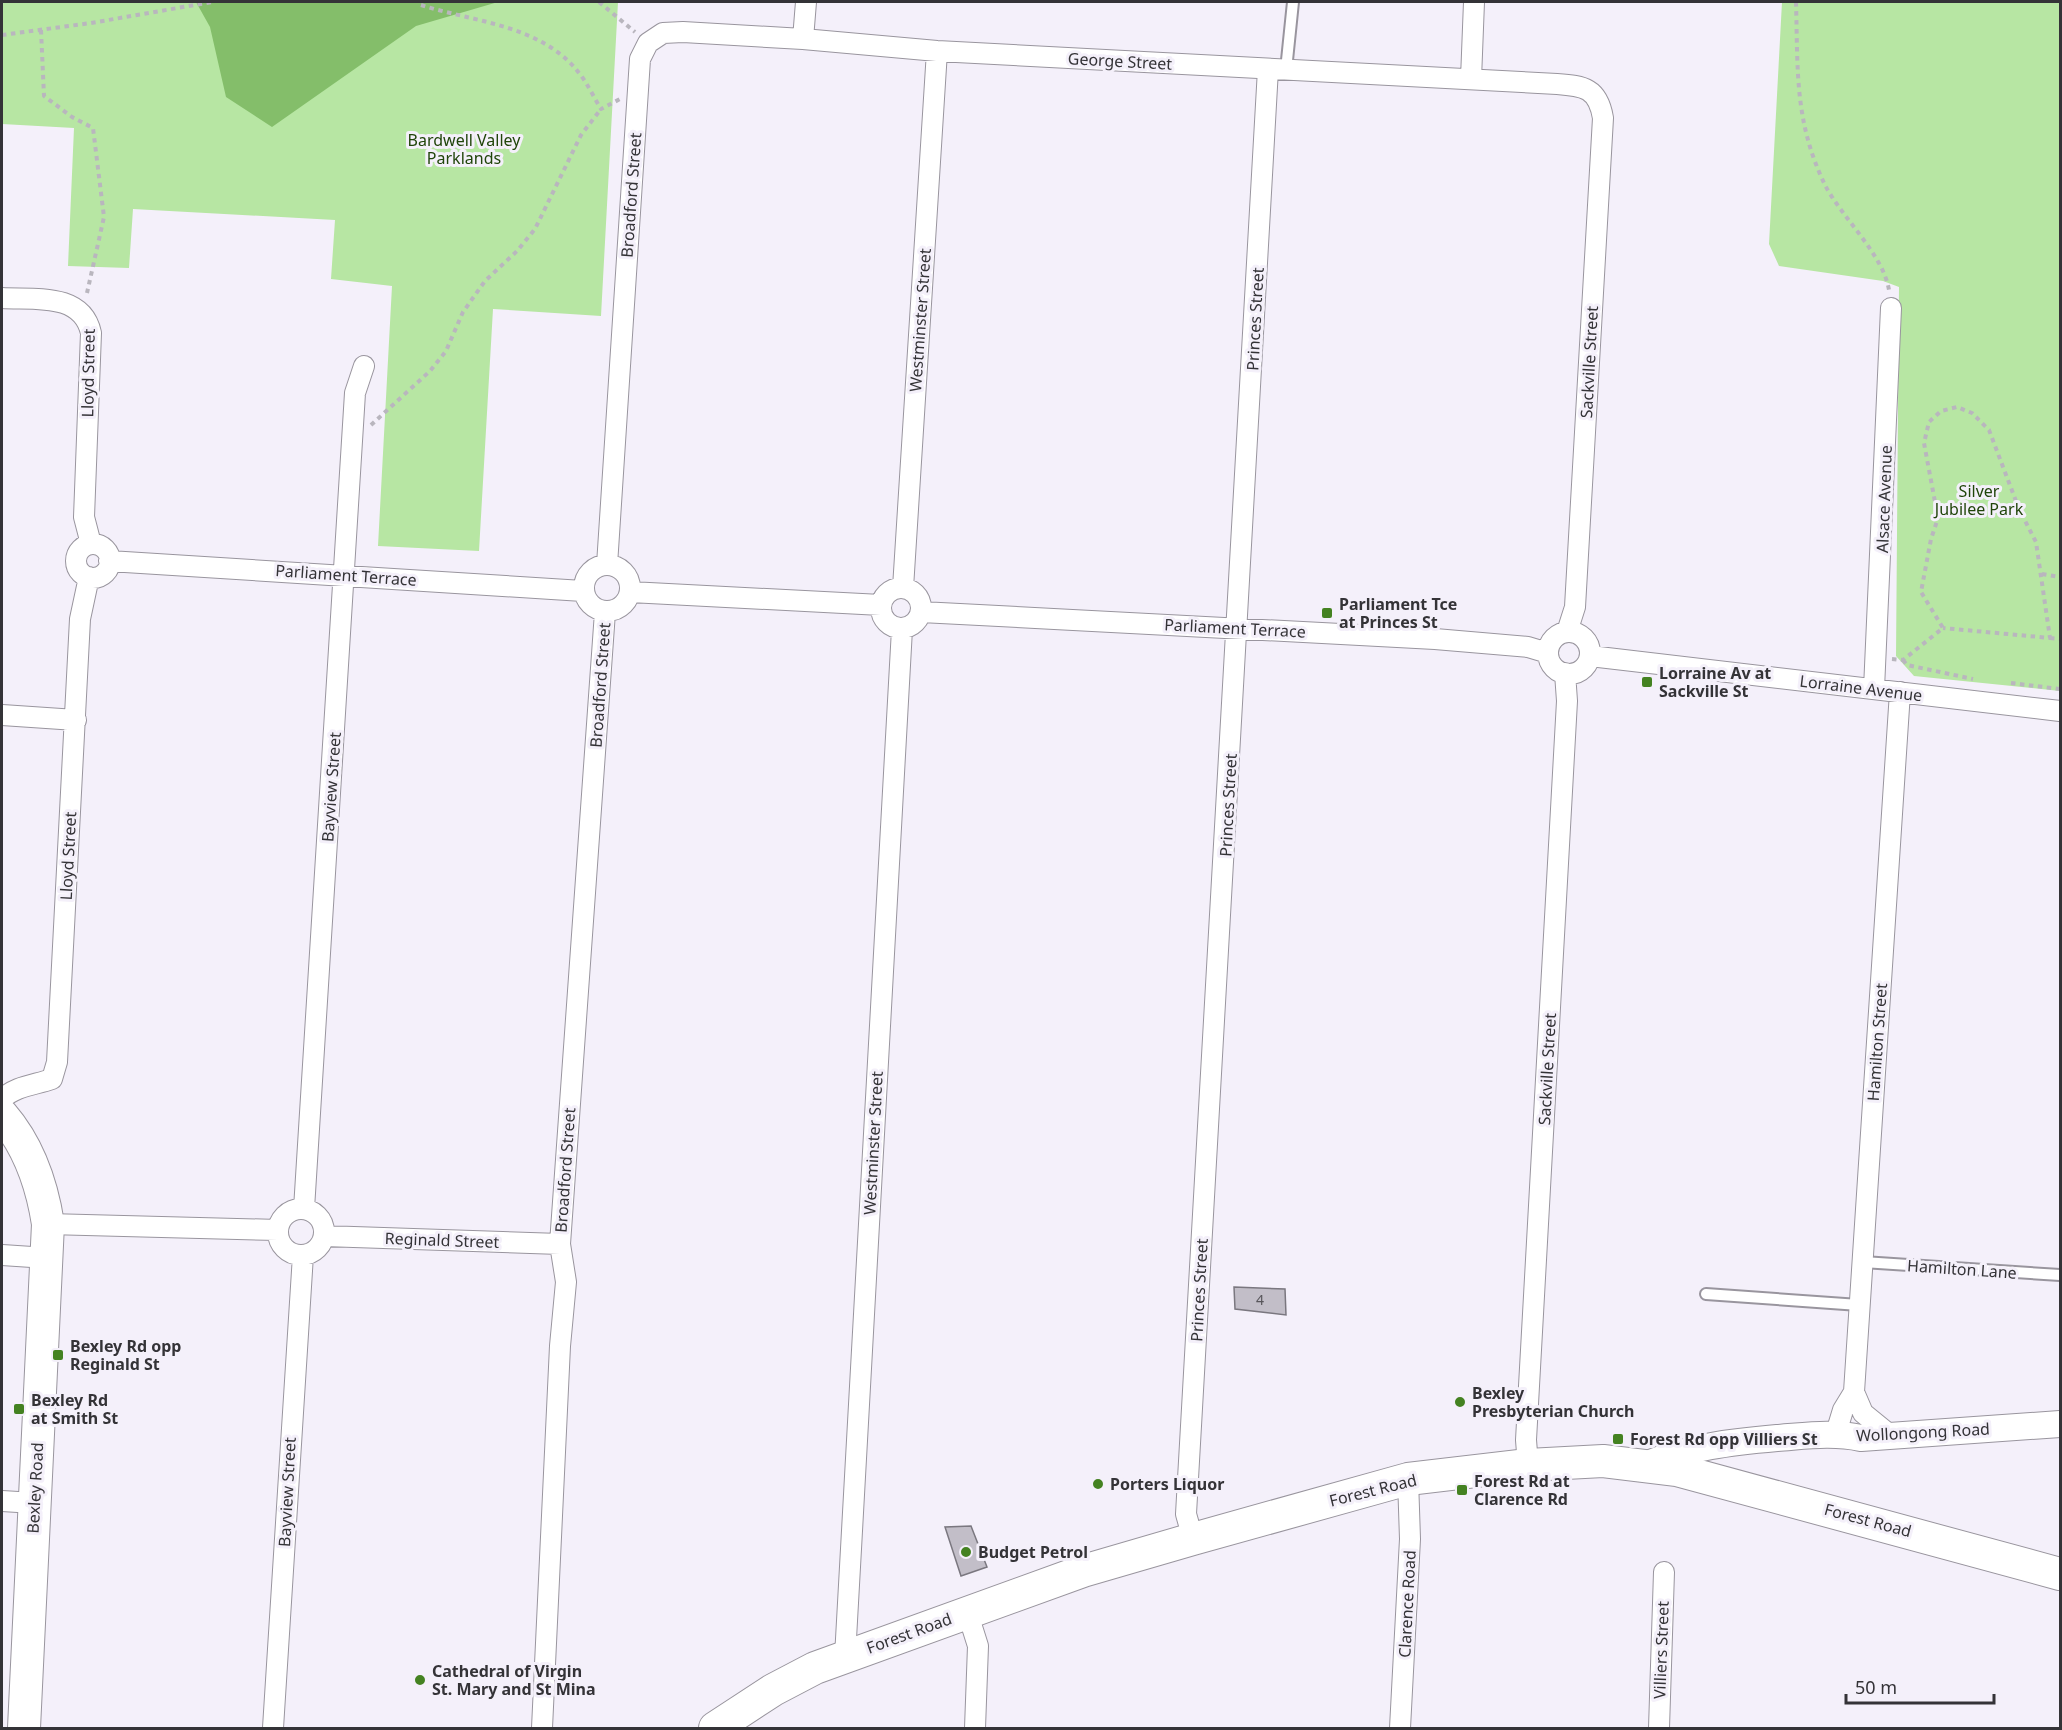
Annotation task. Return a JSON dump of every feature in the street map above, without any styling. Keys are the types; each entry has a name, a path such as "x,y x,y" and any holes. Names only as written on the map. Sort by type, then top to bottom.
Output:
{"main road":[{"name":"Bexley Road","path":"2,1115 28,1156 45,1205 48,1224 24,1728"},
{"name":"Forest Road","path":"715,1728 790,1680 967,1611 1083,1571 1408,1479 1528,1465 1603,1461 1646,1465 1725,1481 2061,1574"}],"street":[{"path":"803,39 806,2"},
{"path":"1471,79 1474,2"},
{"name":"George Street","path":"648,43 663,33 683,32 803,39 937,51 1581,86 1593,93"},
{"name":"Broadford Street","path":"607,565 640,59 648,43"},
{"name":"Westminster Street","path":"903,588 937,51"},
{"name":"Princes Street","path":"1193,1539 1186,1514 1238,628 1277,69"},
{"name":"Sackville Street","path":"1567,632 1575,607 1603,118 1601,105 1593,93"},
{"path":"2,298 60,301 82,312"},
{"name":"Alsace Avenue","path":"1874,689 1892,308"},
{"name":"Lloyd Street","path":"82,312 88,320 91,333 84,517 91,544"},
{"name":"Bayview Street","path":"304,1209 352,430 355,393 364,366"},
{"path":"91,544 104,548 110,561 103,574 89,577 78,569 76,563 80,550 91,544"},
{"name":"Parliament Terrace","path":"110,561 344,574 583,591"},
{"path":"607,565 623,572 628,579 630,592 622,605 605,612 593,607 583,591 584,582 590,572 607,565"},
{"name":"Lloyd Street","path":"2,1099 15,1088 31,1087 52,1079 57,1062 80,619 89,577"},
{"path":"903,588 917,596 921,612 915,623 902,629 888,624 883,618 880,605 890,591 903,588"},
{"path":"630,592 880,605"},
{"name":"Broadford Street","path":"542,1728 560,1346 566,1282 560,1244 605,612"},
{"name":"Parliament Terrace","path":"921,612 1435,639 1528,647 1548,653"},
{"name":"Westminster Street","path":"845,1657 902,629"},
{"path":"1567,632 1585,638 1590,656 1584,668 1578,672 1565,673 1553,666 1548,653 1552,641 1567,632"},
{"name":"Lorraine Avenue","path":"1590,656 2061,711"},
{"name":"Sackville Street","path":"1528,1465 1526,1438 1567,700 1565,673"},
{"name":"Hamilton Street","path":"1836,1433 1843,1410 1854,1392 1900,692"},
{"path":"2,715 76,720"},
{"path":"304,1209 320,1218 324,1236 313,1252 303,1255 286,1249 281,1243 278,1230 285,1216 296,1210 304,1209"},
{"path":"48,1224 278,1230"},
{"name":"Reginald Street","path":"324,1236 560,1244"},
{"path":"2,1255 47,1258"},
{"name":"Bayview Street","path":"273,1728 303,1255"},
{"path":"1854,1392 1863,1413 1890,1435"},
{"name":"Wollongong Road","path":"1646,1465 1674,1453 1713,1444 1836,1433 1861,1438 2061,1424"},
{"name":"Clarence Road","path":"1400,1728 1410,1539 1408,1479"},
{"path":"2,1501 34,1503"},
{"name":"Villiers Street","path":"1659,1728 1664,1572"},
{"path":"967,1611 978,1646 975,1728"}],"lane":[{"path":"1277,69 1293,2"},
{"name":"Hamilton Lane","path":"1863,1262 2061,1275"},
{"path":"1706,1294 1859,1305"}],"path":[{"path":"2,35 212,2"},
{"path":"598,2 648,43"},
{"path":"1796,2 1798,94 1802,121 1826,185 1888,280 1892,308"},
{"path":"421,5 516,30 542,43 579,73 601,109"},
{"path":"41,30 44,96 72,117 93,128 104,217 82,312"},
{"path":"352,430 368,429 430,371 446,351 463,312 485,281 517,251 535,229 581,135 601,109 638,91"},
{"path":"1943,628 1921,592 1931,539 1938,518 1924,442 1929,422 1941,411 1957,407 1972,413 1989,430 2019,510 2036,542 2050,638"},
{"path":"2042,574 2061,577"},
{"path":"1892,659 1903,660 1943,628 2061,639"},
{"path":"1903,660 1906,666 1977,680"},
{"path":"2008,683 2061,688"}],"green space":[{"name":"Bardwell Valley Parklands","path":"2,2 618,2 601,316 493,309 479,551 378,546 392,286 331,279 335,220 133,209 129,268 68,266 74,128 2,124"},
{"path":"196,2 498,2 416,26 272,127 226,97 210,27"},
{"name":"Silver Jubilee Park","path":"1782,2 2060,2 2060,691 1914,676 1896,656 1899,287 1883,281 1779,266 1769,244"}],"building":[{"path":"1234,1287 1285,1289 1286,1315 1235,1309"},
{"path":"971,1526 987,1567 961,1576 945,1527"}],"place":[{"name":"Parliament Tce at Princes St","path":"1327,613"},
{"name":"Lorraine Av at Sackville St","path":"1647,682"},
{"name":"Bexley Rd opp Reginald St","path":"58,1355"},
{"name":"Bexley Presbyterian Church","path":"1460,1402"},
{"name":"Bexley Rd at Smith St","path":"19,1409"},
{"name":"Forest Rd opp Villiers St","path":"1618,1439"},
{"name":"Porters Liquor","path":"1098,1484"},
{"name":"Forest Rd at Clarence Rd","path":"1462,1490"},
{"name":"Budget Petrol","path":"966,1552"},
{"name":"Cathedral of Virgin St. Mary and St Mina","path":"420,1680"}]}
